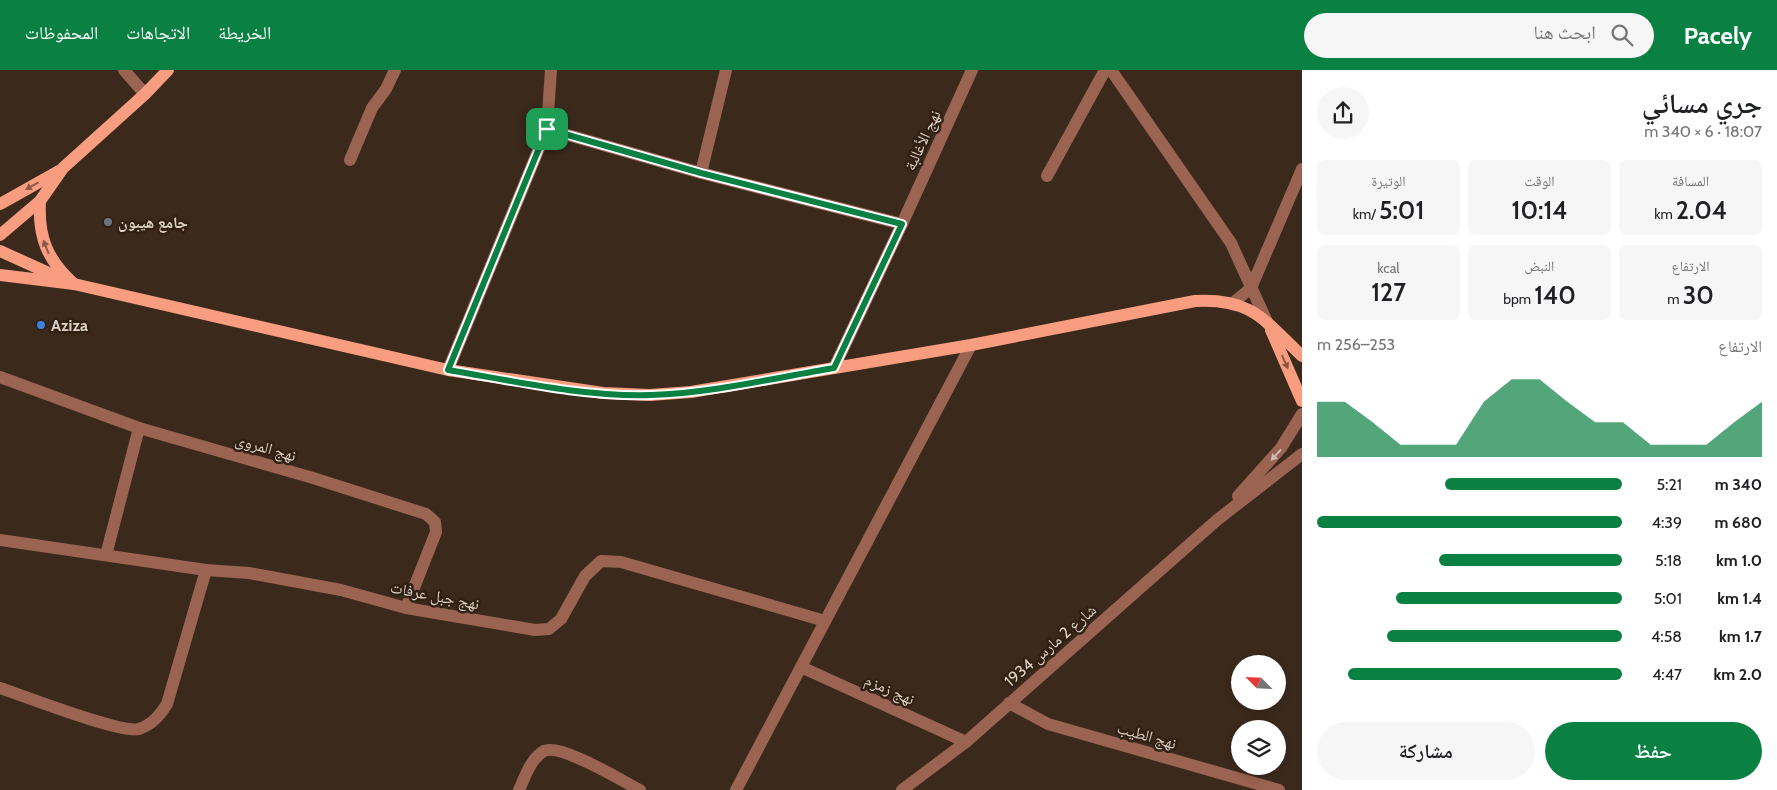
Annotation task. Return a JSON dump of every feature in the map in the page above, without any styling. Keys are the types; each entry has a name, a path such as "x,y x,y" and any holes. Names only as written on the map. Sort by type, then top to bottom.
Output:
{"main road":[{"path":"0,204 63,168 145,94 168,70"},
{"path":"0,235 40,201 63,168"},
{"path":"40,201 40,225 46,247 53,262 62,274 74,284"},
{"path":"0,251 74,284"},
{"path":"1,277 74,284 448,370 603,394 650,395 691,392 970,345 1195,301 1214,300 1233,303 1252,310 1302,356"},
{"path":"1268,324 1302,400"}],"street":[{"path":"124,70 145,94"},
{"path":"350,160 372,108 386,89 395,70"},
{"path":"448,370 547,129 551,70"},
{"path":"701,173 726,70"},
{"name":"نهج الأغالبة","path":"834,368 972,70"},
{"path":"1047,176 1105,70"},
{"path":"1111,70 1231,243 1268,324"},
{"path":"547,129 701,173 902,224"},
{"path":"1233,303 1251,288 1302,170"},
{"path":"736,790 970,345"},
{"name":"نهج المروى","path":"0,376 139,428 313,478 426,514 435,522 436,532 406,608"},
{"name":"شارع 2 مارس 1934","path":"1217,520 1281,448 1302,414"},
{"path":"106,555 139,428"},
{"name":"شارع 2 مارس 1934","path":"902,790 966,742 1217,520 1302,454"},
{"name":"نهج جبل عرفات","path":"0,540 206,570 250,573 341,590 406,608 535,630 549,629 561,619 585,576 601,561 621,562 825,621"},
{"path":"0,688 116,728 138,729 156,720 167,704 206,570"},
{"name":"نهج زمزم","path":"802,667 966,742"},
{"name":"نهج الطيب","path":"1009,703 1048,724 1279,790"},
{"path":"519,790 533,762 542,752 551,749 571,754 640,790"}],"place":[{"name":"جامع هيبون","path":"108,222"},
{"name":"Aziza","path":"41,325"}],"route":[{"path":"547,129 701,173 902,224 834,368 691,392 650,395 603,394 448,370 547,129"}]}
